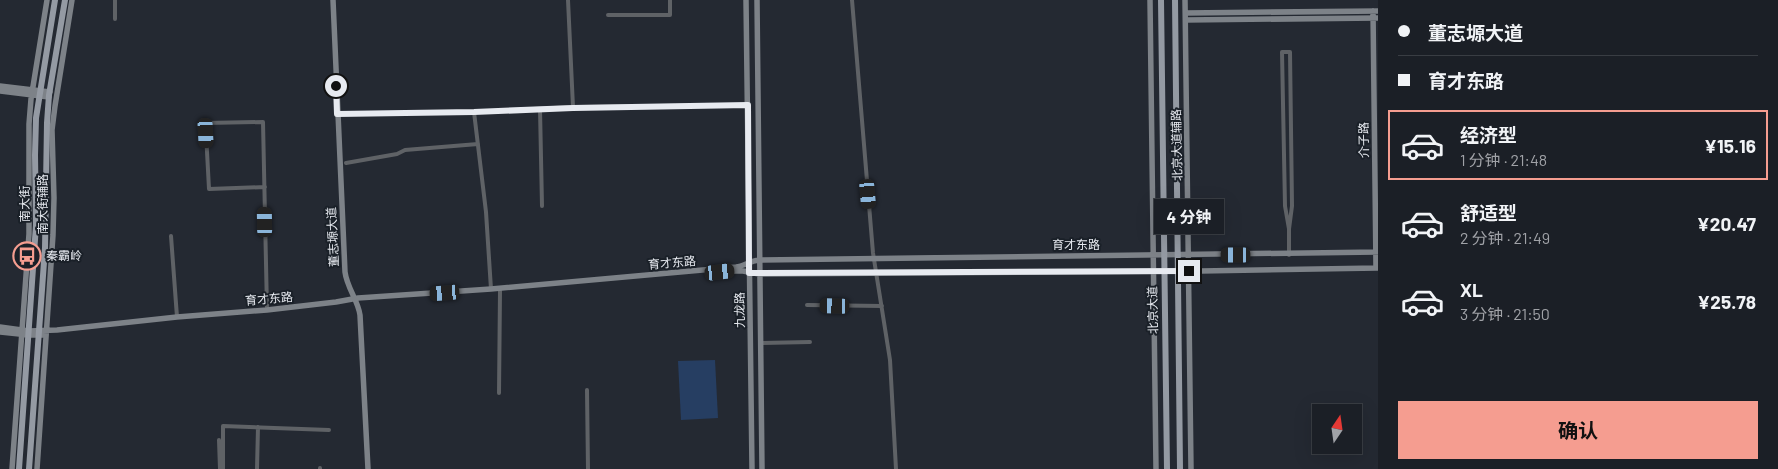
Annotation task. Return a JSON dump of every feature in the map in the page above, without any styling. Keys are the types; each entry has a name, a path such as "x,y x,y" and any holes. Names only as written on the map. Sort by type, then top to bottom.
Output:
{"main road":[{"name":"南大街","path":"19,469 36,225 36,93 55,0"},
{"name":"南大街","path":"30,469 42,333 46,226 46,138 50,94 65,0"},
{"name":"北京大道","path":"1161,0 1166,469"},
{"name":"北京大道","path":"1175,0 1180,469"}],"street":[{"name":"南大街辅路","path":"12,469 29,234 28,142 47,0"},
{"name":"南大街辅路","path":"37,469 42,333 54,198 52,130 72,0"},
{"path":"115,0 115,19"},
{"name":"董志塬大道","path":"334,0 348,272 350,286 364,320 370,469"},
{"path":"568,0 573,108"},
{"path":"608,15 670,15 670,0"},
{"name":"九龙路","path":"746,0 752,469"},
{"name":"九龙路","path":"757,0 762,469"},
{"path":"852,0 874,259 890,360 896,469"},
{"name":"北京大道辅路","path":"1150,0 1156,469"},
{"name":"北京大道辅路","path":"1186,0 1191,469"},
{"path":"1186,17 1376,15"},
{"name":"介子路","path":"1376,15 1377,268"},
{"path":"1289,228 1285,206 1282,52 1290,52 1292,206 1289,228 1289,254"},
{"path":"0,86 36,93"},
{"path":"0,91 50,94"},
{"path":"339,114 748,105"},
{"path":"540,109 542,206"},
{"path":"474,112 486,212 491,289"},
{"path":"205,123 263,122 266,310"},
{"path":"206,133 209,189 265,187"},
{"path":"346,163 397,154 405,150 478,144"},
{"path":"171,236 176,317"},
{"name":"育才东路","path":"42,333 176,317 736,267 759,260 1377,252"},
{"name":"育才东路","path":"1,330 42,333 267,313 356,300 500,292 736,270 759,274 877,274 1377,268"},
{"path":"499,393 500,292"},
{"path":"807,305 882,306"},
{"path":"760,343 810,342"},
{"path":"587,390 588,469"},
{"path":"222,469 223,426 329,430"},
{"path":"257,469 258,427"},
{"path":"219,440 222,469"}],"shaded area":[{"path":"715,360 718,418 681,420 678,361"}],"place":[{"name":"秦霸岭","path":"27,256"}],"route":[{"path":"336,86 337,114 748,105 749,273 886,274 1189,271"}]}
